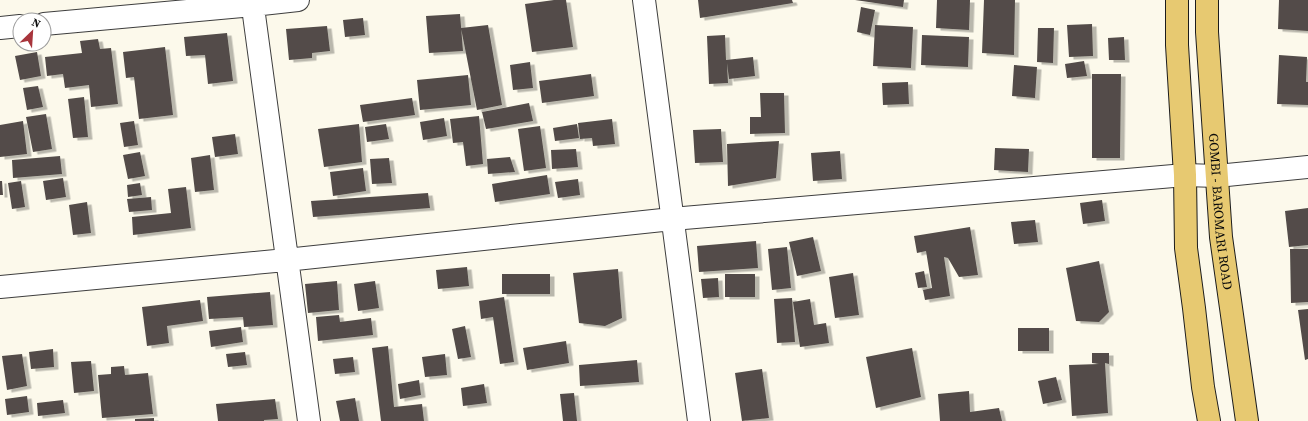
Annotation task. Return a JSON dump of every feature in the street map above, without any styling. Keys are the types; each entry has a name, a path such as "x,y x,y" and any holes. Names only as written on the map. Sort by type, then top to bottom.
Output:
{"main road":[{"path":"1177,0 1177,45 1185,175 1186,248 1203,387 1209,421"},
{"name":"GOMBI - BAROMARI ROAD","path":"1207,0 1207,32 1221,237 1247,421"}],"street":[{"path":"52,23 252,3 298,0"},
{"path":"644,0 699,421"},
{"path":"252,3 309,421"},
{"path":"0,28 12,27"},
{"path":"0,287 286,260 672,219 1185,175 1217,176 1308,167"}],"building":[{"path":"566,0 573,47 532,52 525,4"},
{"path":"698,0 792,0 793,3 700,18"},
{"path":"855,0 904,0 903,7"},
{"path":"937,0 970,0 969,30 936,28"},
{"path":"984,0 1015,0 1014,55 982,53"},
{"path":"1279,0 1308,0 1308,31 1278,29"},
{"path":"861,7 875,10 870,35 857,32"},
{"path":"460,14 463,51 429,53 426,16"},
{"path":"363,18 365,35 345,37 343,20"},
{"path":"1092,24 1093,56 1069,57 1067,25"},
{"path":"488,25 502,105 477,110 461,28"},
{"path":"875,25 913,27 911,68 873,66"},
{"path":"327,26 330,51 312,53 312,58 289,60 286,29"},
{"path":"1038,28 1054,28 1053,63 1037,62"},
{"path":"227,33 233,81 208,84 205,55 186,56 184,37"},
{"path":"725,35 726,60 753,57 755,76 729,79 727,63 728,83 709,84 707,36"},
{"path":"922,35 969,37 968,67 921,65"},
{"path":"1124,37 1125,60 1109,60 1108,38"},
{"path":"98,39 100,49 111,48 118,104 91,107 89,85 65,88 63,74 47,76 45,57 82,53 80,41"},
{"path":"165,47 173,115 139,119 134,77 126,78 123,52"},
{"path":"37,52 41,76 20,80 15,56"},
{"path":"1279,55 1307,57 1306,82 1308,82 1308,105 1277,104"},
{"path":"1084,61 1087,76 1067,78 1065,64"},
{"path":"530,62 533,88 513,90 510,65"},
{"path":"1014,65 1037,67 1035,98 1012,96"},
{"path":"591,74 594,96 542,103 539,81"},
{"path":"1092,74 1121,74 1120,158 1092,158"},
{"path":"468,75 471,105 420,110 417,80"},
{"path":"908,82 909,104 883,105 882,83"},
{"path":"38,86 43,107 27,110 23,88"},
{"path":"760,93 784,93 785,133 750,134 750,117 761,117"},
{"path":"84,97 88,137 73,138 68,99"},
{"path":"412,98 415,115 363,122 360,105"},
{"path":"529,103 533,121 486,129 482,112"},
{"path":"46,114 52,149 33,152 26,117"},
{"path":"479,116 483,164 466,166 463,142 453,143 450,119"},
{"path":"444,118 447,136 423,140 420,122"},
{"path":"612,119 615,144 593,146 592,138 580,139 578,123"},
{"path":"23,121 27,154 0,157 0,125"},
{"path":"134,121 138,145 124,147 120,123"},
{"path":"359,124 362,162 324,167 318,129"},
{"path":"386,124 389,139 367,142 365,127"},
{"path":"577,124 579,138 555,141 553,128"},
{"path":"540,126 546,168 524,171 518,129"},
{"path":"721,129 723,162 695,163 693,130"},
{"path":"235,134 238,154 215,157 212,137"},
{"path":"779,141 776,178 728,186 727,144"},
{"path":"995,148 1029,149 1028,172 994,170"},
{"path":"576,149 578,167 552,169 551,150"},
{"path":"840,151 842,179 813,181 811,153"},
{"path":"140,152 145,176 128,179 123,155"},
{"path":"210,155 214,190 195,192 191,158"},
{"path":"60,156 62,174 13,178 12,160"},
{"path":"510,157 515,172 488,174 487,159"},
{"path":"389,158 392,183 372,184 370,159"},
{"path":"363,168 366,191 333,196 330,172"},
{"path":"547,175 550,194 495,202 492,184"},
{"path":"63,178 66,197 46,200 43,181"},
{"path":"578,179 580,195 558,198 555,182"},
{"path":"0,181 2,181 3,195 0,195"},
{"path":"21,181 25,207 12,209 8,183"},
{"path":"140,183 142,195 128,197 127,185"},
{"path":"186,187 191,228 133,235 132,217 171,213 168,189"},
{"path":"428,193 430,208 313,217 311,201"},
{"path":"151,197 152,210 129,212 127,199"},
{"path":"1102,200 1105,221 1083,224 1080,203"},
{"path":"87,202 91,233 73,235 69,205"},
{"path":"1308,208 1308,245 1289,247 1285,211"},
{"path":"1035,220 1038,242 1014,244 1011,222"},
{"path":"970,227 978,275 959,277 948,258 944,257 950,296 925,300 923,290 932,288 926,251 917,253 914,236"},
{"path":"813,237 821,271 797,276 789,242"},
{"path":"756,241 758,268 699,272 697,246"},
{"path":"787,247 791,288 772,290 768,249"},
{"path":"1290,249 1308,249 1308,302 1291,303"},
{"path":"1099,261 1109,312 1099,322 1076,321 1066,268"},
{"path":"467,267 469,286 438,289 436,270"},
{"path":"618,269 622,318 605,326 579,323 573,273"},
{"path":"924,271 927,287 918,288 915,273"},
{"path":"853,273 859,315 835,318 829,277"},
{"path":"502,274 550,274 550,294 502,294"},
{"path":"725,274 755,274 755,297 725,297"},
{"path":"718,278 719,297 703,298 701,279"},
{"path":"337,281 339,310 308,313 305,284"},
{"path":"375,281 379,308 358,311 354,284"},
{"path":"270,292 273,325 244,327 243,317 209,319 207,297"},
{"path":"504,297 514,362 500,364 493,317 481,319 479,301"},
{"path":"792,298 795,342 777,343 774,299"},
{"path":"810,299 814,325 826,323 829,343 800,347 793,302"},
{"path":"200,300 203,321 167,326 169,343 147,346 142,307"},
{"path":"1308,309 1308,359 1305,360 1298,310"},
{"path":"339,315 340,322 371,318 373,335 318,341 316,317"},
{"path":"465,326 471,357 458,359 452,329"},
{"path":"241,327 243,342 211,347 209,331"},
{"path":"1018,328 1049,328 1049,351 1018,351"},
{"path":"566,341 569,363 527,370 523,348"},
{"path":"388,346 394,407 422,404 424,421 381,421 372,348"},
{"path":"912,348 921,397 876,408 866,357"},
{"path":"53,349 54,367 31,369 29,352"},
{"path":"245,352 247,365 228,367 226,354"},
{"path":"1092,353 1109,353 1109,364 1105,363 1108,413 1072,416 1069,365 1099,364 1092,363"},
{"path":"22,354 27,386 7,390 2,356"},
{"path":"445,354 447,375 425,377 422,357"},
{"path":"353,357 355,372 335,374 333,359"},
{"path":"637,360 639,382 580,386 579,365"},
{"path":"91,361 94,391 74,393 71,362"},
{"path":"124,366 125,375 148,373 153,414 102,418 98,375 111,374 111,367"},
{"path":"762,369 769,418 742,421 735,373"},
{"path":"1056,377 1062,400 1043,404 1038,381"},
{"path":"419,380 421,395 400,399 398,384"},
{"path":"484,384 487,403 463,406 461,388"},
{"path":"969,391 970,412 999,408 1002,421 940,421 938,394"},
{"path":"574,393 577,421 563,421 560,394"},
{"path":"27,396 29,412 7,415 5,399"},
{"path":"355,398 359,421 340,421 336,401"},
{"path":"275,399 278,419 264,421 218,421 216,404"},
{"path":"63,400 65,413 38,416 37,403"},
{"path":"154,418 154,421 135,421 135,419"}]}
